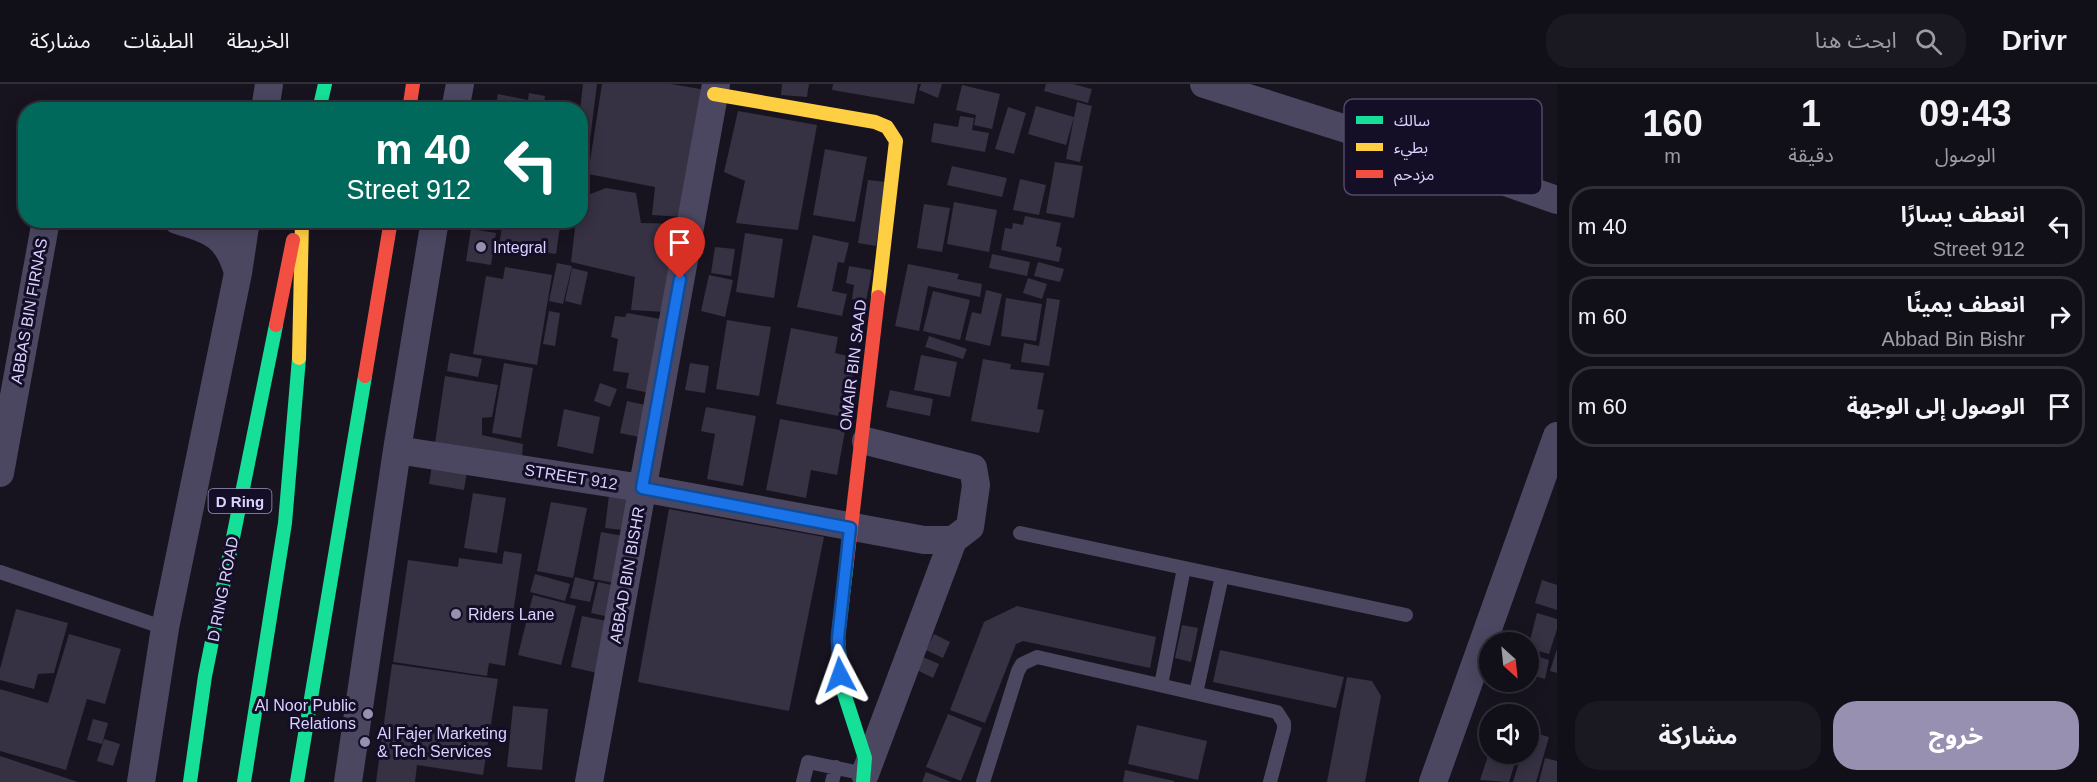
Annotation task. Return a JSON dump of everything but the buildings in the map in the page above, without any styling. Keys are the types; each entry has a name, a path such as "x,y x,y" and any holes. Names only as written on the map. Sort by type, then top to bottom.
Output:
{"main road":[{"path":"321,102 325,84"},
{"path":"410,102 413,84"},
{"name":"OMAIR BIN SAAD","path":"715,89 875,122 887,127 896,141 838,638 838,663 848,712 863,751 864,778"},
{"name":"D RING ROAD","path":"190,782 205,676 295,228"},
{"path":"244,782 285,523 299,367 302,228"},
{"path":"297,782 390,228"}],"street":[{"path":"266,102 269,84"},
{"path":"457,102 460,84"},
{"path":"1204,84 1344,128"},
{"name":"ABBAD BIN BISHR","path":"589,782 715,89"},
{"path":"1542,194 1557,200"},
{"name":"ABBAS BIN FIRNAS","path":"0,473 45,228"},
{"path":"219,228 238,273"},
{"path":"141,782 165,628 238,273 245,228"},
{"path":"348,782 397,450 434,228"},
{"path":"1432,782 1557,436"},
{"path":"864,778 953,540 970,527 976,484 973,468 866,441"},
{"name":"STREET 912","path":"397,450 642,488 924,540 953,540"}],"lane":[{"path":"1020,534 1406,615"},
{"path":"1161,686 1184,568"},
{"path":"0,572 165,628"},
{"path":"1196,693 1222,576"},
{"path":"983,782 1018,671 1029,659 1046,657 1161,686 1271,709 1281,717 1284,729 1270,782"},
{"path":"803,782 807,762 836,767 864,778"},
{"path":"832,782 836,767"}],"traffic: fast":[{"path":"321,102 325,84"},
{"path":"190,782 205,676 276,325"},
{"path":"244,782 285,523 299,358"},
{"path":"297,782 365,376"},
{"path":"847,562 838,637 842,687 865,758 863,782"}],"traffic: slow":[{"path":"714,94 875,122 887,127 896,141 878,297"},
{"path":"299,358 302,228"}],"traffic: jam":[{"path":"410,102 413,84"},
{"path":"365,376 390,228"},
{"path":"276,325 293,240"},
{"path":"847,562 878,297"}],"place":[{"name":"Integral","path":"481,247"},
{"name":"Riders Lane","path":"456,614"},
{"name":"Al Noor Public Relations","path":"368,714"},
{"name":"Al Fajer Marketing & Tech Services","path":"365,742"}],"route":[{"path":"680,279 642,488 850,528 838,638 840,675"}]}
